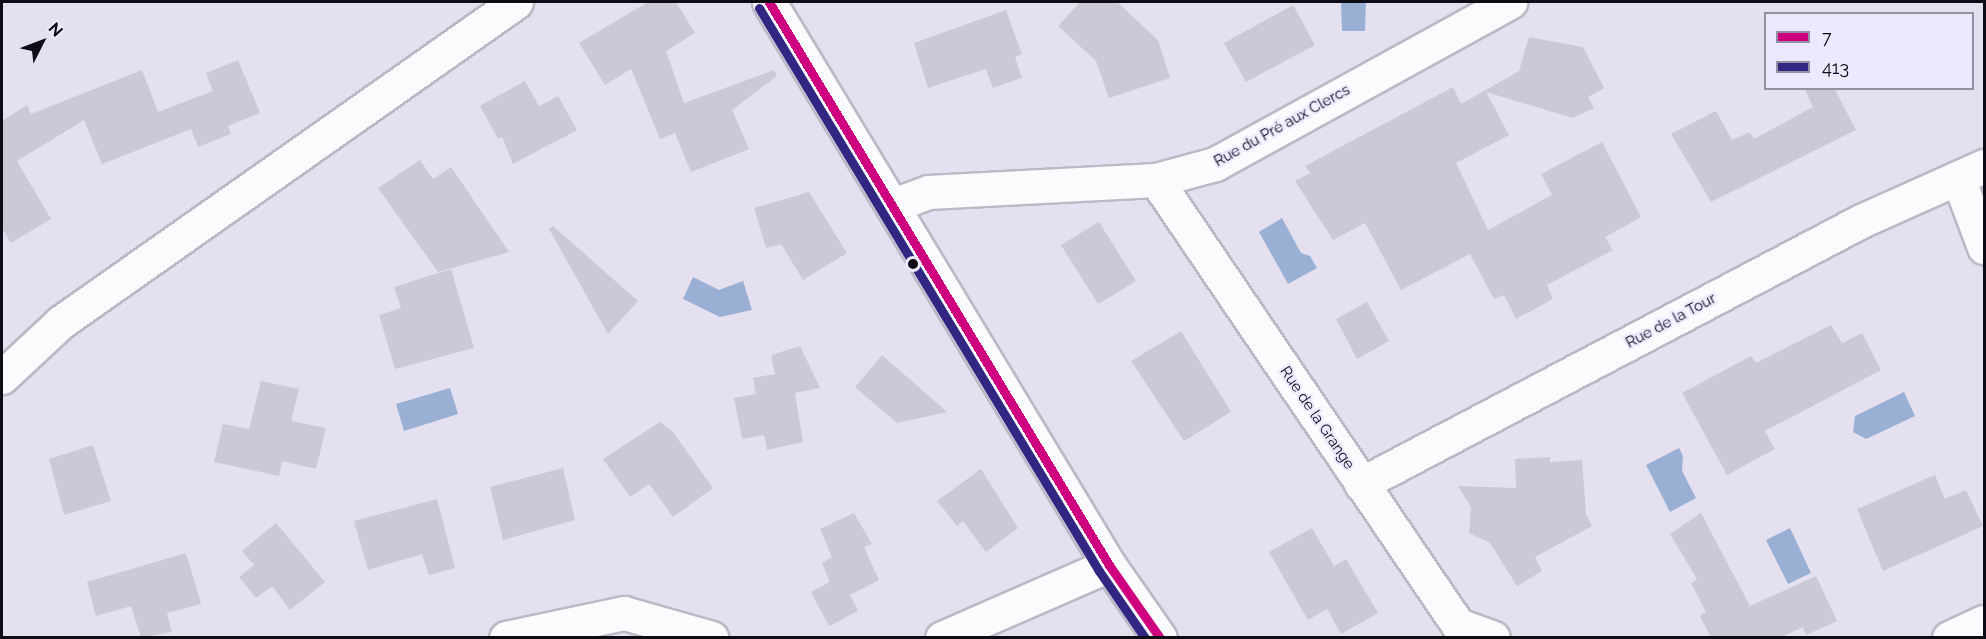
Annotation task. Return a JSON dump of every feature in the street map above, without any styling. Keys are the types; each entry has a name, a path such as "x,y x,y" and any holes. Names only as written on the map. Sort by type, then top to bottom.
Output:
{"street":[{"path":"2,377 61,322 516,2"},
{"path":"769,2 1109,565 1160,638"},
{"name":"Rue du Pré aux Clercs","path":"893,205 928,192 1156,180 1215,164 1510,2"},
{"path":"1971,172 1984,247"},
{"name":"Rue de la Tour","path":"1361,484 1862,220 1971,172"},
{"name":"Rue de la Grange","path":"1156,180 1458,625 1493,638"},
{"path":"942,638 1109,565"},
{"path":"506,638 624,613 712,638"},
{"path":"1949,638 1984,622"}],"water":[{"path":"1341,2 1366,2 1365,31 1342,31"},
{"path":"1282,218 1301,253 1310,256 1317,268 1288,284 1259,232"},
{"path":"693,277 719,290 743,281 752,310 720,317 683,299"},
{"path":"450,388 458,414 404,431 396,404"},
{"path":"1904,392 1915,416 1866,439 1853,432 1855,416"},
{"path":"1679,448 1683,456 1682,471 1696,498 1670,512 1646,465"},
{"path":"1790,528 1811,573 1788,584 1766,540"}],"building":[{"path":"648,2 676,2 695,33 666,51 684,103 774,70 777,76 732,110 749,149 691,172 675,133 660,139 631,69 605,85 579,43"},
{"path":"1080,2 1117,2 1158,40 1170,78 1109,98 1096,61 1058,26"},
{"path":"1293,5 1315,45 1246,82 1224,43"},
{"path":"1006,10 1022,54 1015,57 1022,78 993,88 986,69 928,88 914,43"},
{"path":"1529,37 1583,47 1604,88 1588,97 1594,108 1573,118 1486,92 1509,135 1456,163 1488,230 1552,195 1541,174 1602,142 1641,217 1605,237 1613,250 1547,285 1553,299 1516,319 1504,295 1494,299 1470,254 1401,290 1365,223 1333,240 1295,181 1310,173 1305,166 1453,87 1461,104 1519,71"},
{"path":"238,60 260,113 228,126 231,134 198,147 191,129 102,164 84,120 17,161 51,219 11,243 2,228 2,121 27,105 31,114 142,70 158,112 213,91 206,73"},
{"path":"525,81 539,106 558,96 577,130 513,164 502,137 498,139 480,106"},
{"path":"1805,90 1835,90 1856,130 1711,202 1671,134 1716,111 1732,140 1750,132 1754,139 1813,107"},
{"path":"420,160 433,179 451,167 509,252 438,272 378,188"},
{"path":"809,192 847,253 803,280 781,244 766,248 754,208"},
{"path":"1099,222 1136,281 1098,304 1061,245"},
{"path":"553,226 638,301 608,334 549,229"},
{"path":"451,269 474,348 395,369 379,315 401,308 394,287"},
{"path":"1367,302 1389,341 1357,359 1336,319"},
{"path":"1831,325 1842,343 1862,333 1881,370 1765,431 1775,449 1727,475 1682,393 1751,356 1756,363"},
{"path":"1181,331 1231,412 1184,441 1131,361"},
{"path":"800,346 820,388 795,393 803,442 767,450 764,435 742,439 734,398 756,394 753,378 775,374 771,355"},
{"path":"882,355 947,412 897,423 855,387"},
{"path":"261,381 299,389 291,421 326,428 316,469 282,461 279,476 214,462 223,424 249,429"},
{"path":"660,422 672,431 713,488 673,517 649,484 630,497 603,459"},
{"path":"93,445 111,501 64,515 49,459"},
{"path":"1550,457 1550,462 1582,460 1586,514 1592,526 1535,557 1542,571 1517,586 1490,543 1469,533 1471,507 1458,486 1516,488 1515,459"},
{"path":"563,468 575,520 503,540 490,487"},
{"path":"981,469 1018,528 986,552 963,521 957,526 937,501"},
{"path":"1935,475 1945,499 1966,490 1983,526 1883,571 1857,509"},
{"path":"437,499 455,568 429,575 422,554 368,570 354,521"},
{"path":"854,513 872,544 864,547 879,580 850,595 858,611 829,626 811,592 830,582 822,563 832,557 820,529"},
{"path":"1701,513 1750,606 1816,576 1837,621 1806,635 1803,627 1779,638 1711,638 1700,616 1706,612 1691,583 1697,579 1670,534"},
{"path":"276,523 325,582 290,610 272,586 256,598 239,577 254,565 242,551"},
{"path":"1312,528 1334,566 1346,559 1378,613 1341,634 1327,609 1308,620 1269,552"},
{"path":"186,553 201,604 167,613 172,632 141,638 131,606 96,616 87,582"}],"transit line":[{"name":"7","path":"769,2 1109,565 1160,638"},
{"name":"413","path":"759,8 1099,571 1145,638"}]}
